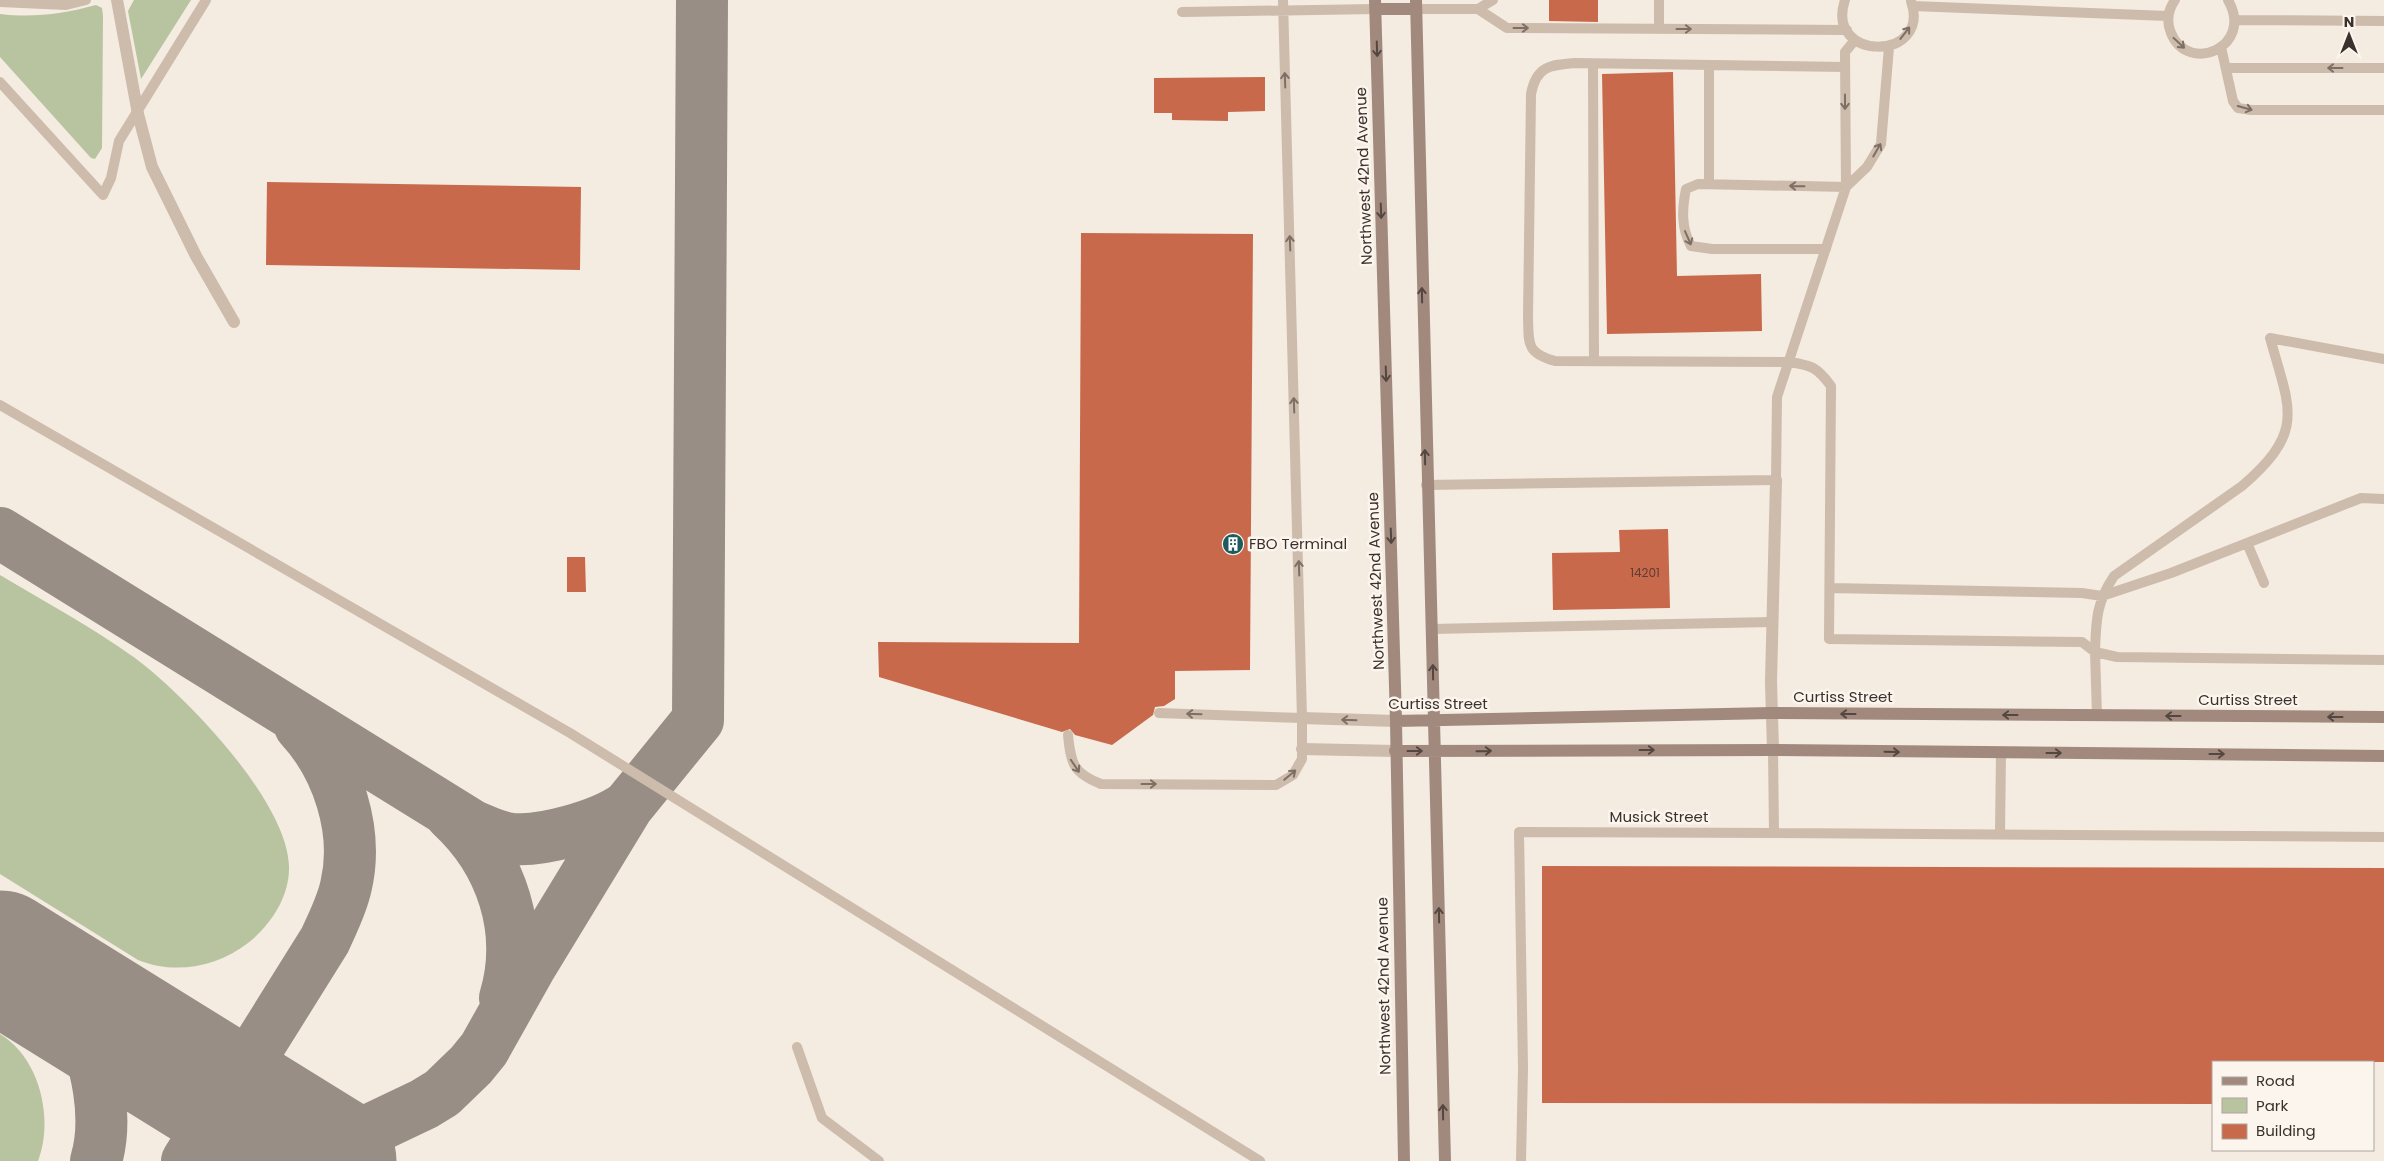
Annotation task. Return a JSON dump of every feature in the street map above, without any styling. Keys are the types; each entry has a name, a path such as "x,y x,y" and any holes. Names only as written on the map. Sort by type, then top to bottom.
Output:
{"street":[{"path":"117,0 138,114 152,167 196,256 234,322"},
{"path":"1376,5 1416,5 1426,485 1436,751 1445,1161"},
{"name":"Northwest 42nd Avenue","path":"1376,5 1396,721 1395,751 1404,1161"},
{"path":"1773,750 1771,713 1772,622 1776,480"},
{"name":"Curtiss Street","path":"1302,718 1435,721 1771,713 2384,717"},
{"path":"1302,749 1395,751 1773,750 2384,756"}],"lane":[{"path":"0,2 66,5 86,0"},
{"path":"0,82 103,195 111,178 119,141 138,114 206,0"},
{"path":"1478,9 1494,0"},
{"path":"1659,0 1659,29"},
{"path":"1845,0 1843,12 1847,30 1855,40 1865,46 1877,48 1889,47 1905,35 1911,27 1912,3 2168,16"},
{"path":"2175,0 2168,16 2168,27 2172,37 2189,52 2200,54 2211,52 2221,47 2231,35 2235,20 2228,0"},
{"path":"1182,12 1283,5 1376,5"},
{"path":"1068,736 1070,761 1082,777 1101,784 1276,785 1293,775 1302,760 1301,616 1283,5"},
{"path":"1416,5 1478,9 1507,28 1847,30"},
{"path":"2235,20 2384,21"},
{"path":"1426,485 1776,480 1777,397 1846,187 1845,52 1855,40"},
{"path":"1826,249 1712,249 1691,246 1685,235 1682,207 1686,189 1698,184 1846,187 1867,167 1881,144 1889,47"},
{"path":"2221,47 2233,102 2238,108 2251,110 2384,110"},
{"path":"1845,67 1553,64 1540,71 1533,81 1531,94 1528,316 1529,344 1540,357 1555,361 1789,362 1808,365 1820,372 1831,386 1829,639 2082,642 2095,652 2117,657 2384,660"},
{"path":"1593,64 1594,361"},
{"path":"1709,66 1709,184"},
{"path":"2226,68 2384,68"},
{"path":"2097,715 2096,618 2102,596 2114,576 2212,508 2258,473 2284,438 2288,425 2289,404 2270,338 2384,359"},
{"path":"0,405 570,733 1260,1161"},
{"path":"1830,588 2082,592 2102,596 2171,573 2361,498 2384,499"},
{"path":"2247,543 2264,583"},
{"path":"1432,629 1772,622"},
{"path":"1159,713 1302,718"},
{"path":"1773,750 1774,833 2384,838"},
{"path":"2000,834 2001,753"},
{"name":"Musick Street","path":"1522,1161 1523,1068 1519,832 1774,833"},
{"path":"797,1047 822,1118 879,1161"}],"green space":[{"path":"134,0 191,0 141,79 128,11"},
{"path":"96,5 102,8 103,16 102,148 95,159 91,158 0,57 0,14 24,16 48,14"},
{"path":"0,575 102,636 156,675 206,723 253,782 271,811 284,840 289,866 288,877 283,899 271,919 256,936 236,951 223,958 195,966 181,968 152,965 138,960 0,874"},
{"path":"0,1034 14,1045 25,1058 34,1074 40,1091 44,1109 44,1127 43,1144 38,1161 0,1161"}],"building":[{"path":"1549,0 1598,0 1598,22 1549,21"},
{"path":"1673,72 1677,276 1761,274 1762,331 1607,334 1602,74"},
{"path":"1265,77 1265,111 1228,112 1228,121 1172,120 1172,113 1154,113 1154,78"},
{"path":"267,182 581,187 580,270 266,265"},
{"path":"1081,233 1253,234 1250,670 1175,671 1175,699 1164,706 1155,707 1153,715 1112,745 1075,735 1070,729 1062,732 879,677 878,642 1079,643"},
{"path":"1668,529 1670,608 1553,610 1552,553 1620,552 1619,530"},
{"path":"567,557 585,557 586,592 567,592"},
{"path":"1542,866 2384,868 2384,1062 2212,1061 2212,1104 1542,1103"}],"taxiway":[{"path":"319,1154 424,1104 442,1093 471,1065 484,1049 530,967 628,806 698,720 702,0"},
{"path":"0,533 473,826 506,838 519,839 552,836 602,820 628,806"},
{"path":"187,1161 325,940 346,886 350,844 342,801 335,780 325,761 300,726"},
{"path":"451,815 484,854 496,876 505,899 510,923 512,948 511,973 505,998"},
{"path":"30,974 74,1023 90,1053 99,1090 101,1109 100,1145 96,1161"}],"runway":[{"path":"0,956 331,1161"}],"place":[{"name":"FBO Terminal","path":"1233,544"}]}
